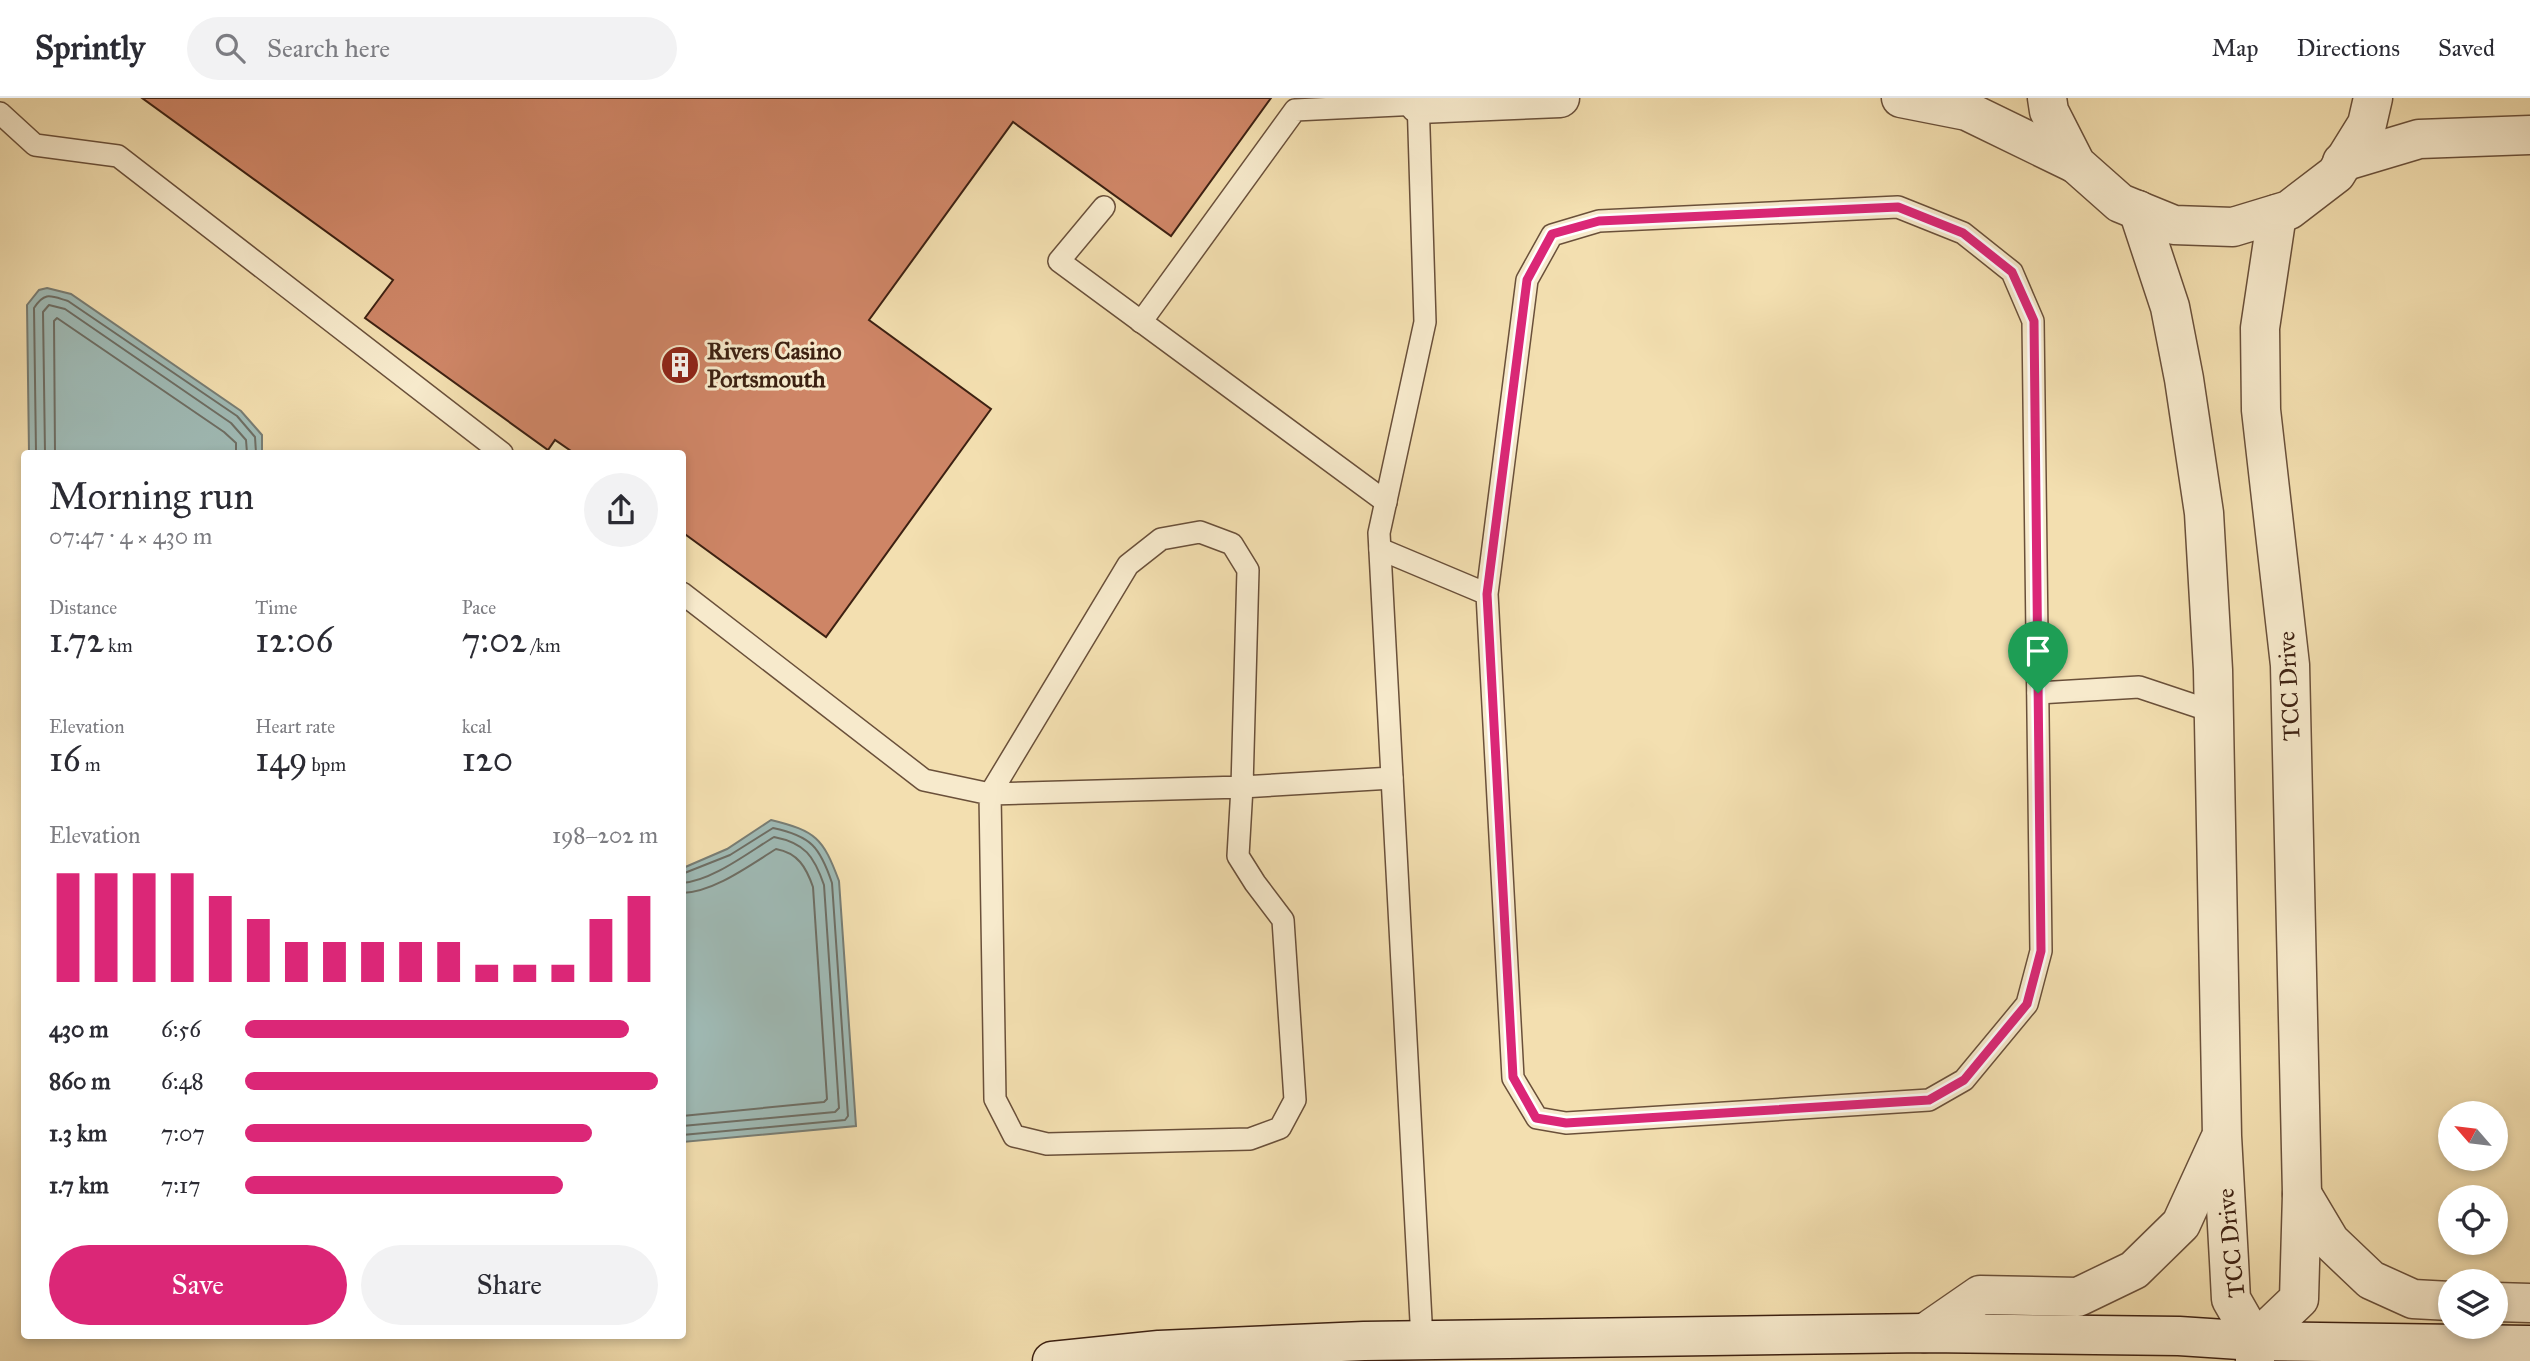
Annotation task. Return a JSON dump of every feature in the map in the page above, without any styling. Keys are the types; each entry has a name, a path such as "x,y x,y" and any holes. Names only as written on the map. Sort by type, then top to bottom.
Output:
{"street":[{"path":"1418,101 1560,98"},
{"path":"1901,98 1967,111 2076,163 2120,203 2174,225 2233,228 2289,210 2336,174 2367,124 2373,98"},
{"path":"2047,98 2049,111 2076,163"},
{"path":"2342,162 2418,139 2530,135"},
{"name":"TCC Drive","path":"2137,210 2170,307 2204,513 2214,712 2222,1136 2231,1298 2255,1351 2299,1299 2302,1194 2290,665 2261,410 2260,328 2277,214"},
{"path":"1925,1333 1980,1295 2078,1297 2134,1270 2181,1224 2222,1136"},
{"path":"2302,1194 2330,1241 2371,1280 2413,1299 2438,1300"},
{"path":"2508,1302 2530,1303"},
{"path":"1052,1361 1159,1350 1422,1340 1925,1333 2179,1336 2255,1351 2530,1345"}],"lane":[{"path":"1141,322 1295,110 1418,101 1425,321 1379,533 1422,1340"},
{"path":"0,113 35,145 118,156 498,450"},
{"path":"1104,207 1059,261 1386,502"},
{"path":"1898,207 1963,233 2012,272 2034,321 2041,951 2027,1004 1964,1080 1929,1100 1566,1123 1536,1118 1513,1077 1487,594 1527,280 1552,234 1599,221 1898,207"},
{"path":"1200,533 1232,544 1248,570 1247,687 1242,788 1238,856 1283,920 1295,1100 1280,1128 1250,1139 1047,1144 1014,1136 995,1099 990,794 1128,565 1161,539 1200,533"},
{"path":"1380,549 1487,594"},
{"path":"686,596 924,780 990,794 1242,788 1392,778"},
{"path":"2038,693 2139,687 2214,712"}],"water":[{"path":"47,288 71,294 241,411 262,435 262,450 29,450 27,305 39,290"},
{"path":"771,820 808,833 816,838 828,855 839,881 856,1126 686,1142 686,867 727,849"}],"building":[{"name":"Rivers Casino Portsmouth","path":"142,98 1271,98 1171,236 1013,122 869,320 991,409 826,637 686,535 686,450 570,450 555,440 548,450 365,318 393,280"}],"place":[{"name":"Rivers Casino Portsmouth","path":"680,365"}],"route":[{"path":"1898,207 1963,233 2012,272 2034,321 2038,693 2041,951 2027,1004 1964,1080 1929,1100 1566,1123 1536,1118 1513,1077 1487,594 1527,280 1552,234 1599,221 1898,207"}]}
